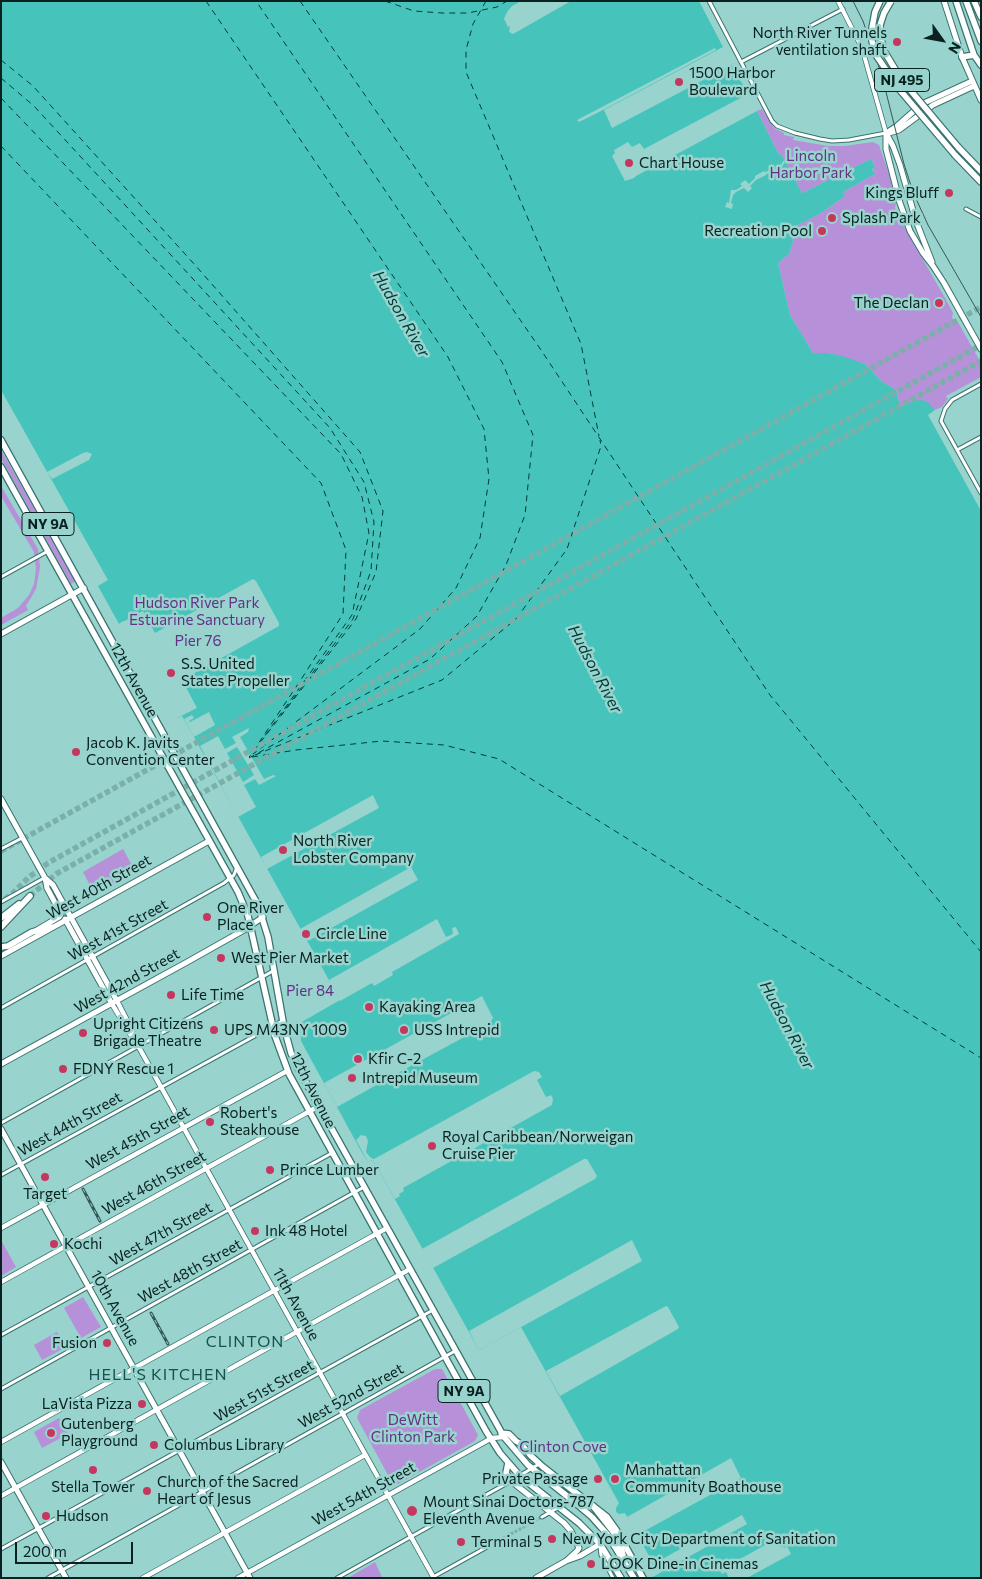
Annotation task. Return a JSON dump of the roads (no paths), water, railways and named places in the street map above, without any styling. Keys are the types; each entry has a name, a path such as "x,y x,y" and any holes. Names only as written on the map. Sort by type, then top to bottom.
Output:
{"highway":[{"name":"NJ 495","path":"880,1 875,12 872,28 872,41 876,55 899,89 955,155 981,182"},
{"name":"NJ 495","path":"891,1 880,25 884,52 901,79 958,147 981,171"},
{"path":"956,1 974,55 981,65"},
{"path":"966,1 981,41"},
{"path":"974,1 981,17"},
{"path":"962,57 974,55"},
{"name":"12th Avenue","path":"1,440 254,895 263,917 282,1021 295,1061 319,1106 503,1435 517,1454 572,1500"},
{"name":"12th Avenue","path":"1,467 242,900 251,926 279,1048 287,1070 490,1439 520,1476 585,1528 600,1544"},
{"path":"122,684 126,677 131,674"},
{"path":"145,724 158,723"},
{"path":"1,932 3,923 30,896"},
{"path":"1,947 8,946 32,932 51,927"},
{"path":"349,1183 359,1178"},
{"path":"503,1435 509,1434 539,1464 604,1515 615,1527 643,1578"},
{"path":"508,1463 506,1473 511,1481"},
{"name":"NY 9A","path":"572,1500 601,1526 616,1546 633,1576"},
{"path":"593,1506 618,1539 625,1562"},
{"name":"NY 9A","path":"600,1544 621,1578"}],"main road":[{"path":"944,1 962,57 981,100"},
{"path":"886,133 897,131 928,108 973,83"},
{"path":"886,133 886,149 904,216 917,243 933,266 981,349"},
{"path":"886,133 900,165 916,221 933,266"},
{"path":"904,216 910,216 916,221"},
{"path":"1,634 84,588"},
{"name":"11th Avenue","path":"1,799 45,878 47,888 60,911 92,957 183,1128 433,1577"},
{"name":"West 40th Street","path":"32,932 66,917 209,841"},
{"name":"11th Avenue","path":"45,878 53,885 87,960 115,1002"},
{"name":"West 40th Street","path":"1,956 66,917"},
{"name":"West 42nd Street","path":"1,1064 251,926 263,917"},
{"name":"West 45th Street","path":"1,1228 287,1070"},
{"name":"West 46th Street","path":"1,1282 319,1106"},
{"name":"10th Avenue","path":"1,1129 248,1575"},
{"path":"1,1442 387,1228"},
{"path":"1,1496 410,1269"},
{"name":"West 54th Street","path":"238,1578 248,1575 387,1495 490,1439 503,1435"},
{"path":"143,1578 365,1455"},
{"path":"1,1462 66,1578"},
{"path":"511,1481 569,1528 578,1546 578,1551 566,1561"},
{"path":"536,1578 600,1544"}],"street":[{"path":"709,1 772,121 781,129 832,141 849,140 886,133 862,48 838,1"},
{"path":"741,62 843,9"},
{"path":"966,209 981,217"},
{"path":"981,384 952,400 945,409 941,421 981,493"},
{"path":"957,450 981,437"},
{"path":"1,577 48,551"},
{"path":"1,849 22,837"},
{"name":"West 41st Street","path":"1,1008 224,883 235,874 237,865"},
{"path":"1,902 45,878"},
{"path":"1,1123 84,1077 138,1044 274,971"},
{"name":"West 44th Street","path":"1,1175 282,1021"},
{"name":"West 47th Street","path":"1,1335 332,1153"},
{"name":"West 48th Street","path":"1,1389 364,1187"},
{"name":"West 51st Street","path":"1,1549 432,1310"},
{"name":"West 52nd Street","path":"48,1578 456,1351"},
{"path":"337,1578 539,1464"},
{"path":"542,1517 572,1500"},
{"name":"12th Avenue","path":"600,1544 600,1555 613,1578"},
{"path":"433,1577 487,1547"}],"water":[{"name":"Hudson River","path":"1,1 521,1 512,6 504,19 508,27 510,26 509,32 513,34 571,1 699,1 723,47 604,110 612,128 732,65 748,94 644,149 640,143 632,147 628,142 614,150 615,153 612,156 625,181 634,178 757,111 779,155 781,154 802,193 871,159 875,167 872,169 875,174 843,192 845,196 821,213 790,229 793,242 789,254 778,263 790,315 813,353 828,353 865,364 881,381 896,390 900,406 922,400 929,403 935,410 928,415 981,511 981,1578 654,1578 648,1566 653,1563 625,1513 619,1514 616,1512 619,1503 521,1327 479,1350 373,1160 368,1162 361,1151 301,1041 300,1023 340,1000 182,716 177,718 123,621 119,624 98,586 108,580 1,390"}],"tunnel":[{"path":"1,851 981,307"},
{"path":"5,899 48,863 981,345"},
{"path":"30,896 56,874 981,361"},
{"path":"487,1547 542,1517"}],"tram line":[{"path":"853,1 863,21 882,76 913,192 928,225 981,317"}],"railway":[{"path":"83,1189 100,1221"},
{"path":"151,1313 168,1344"}],"place":[{"name":"North River Tunnels ventilation shaft","path":"897,42"},
{"name":"1500 Harbor Boulevard","path":"679,82"},
{"name":"Chart House","path":"629,163"},
{"name":"Kings Bluff","path":"949,193"},
{"name":"Splash Park","path":"832,218"},
{"name":"Recreation Pool","path":"822,231"},
{"name":"The Declan","path":"939,303"},
{"name":"S.S. United States Propeller","path":"171,673"},
{"name":"Jacob K. Javits Convention Center","path":"76,752"},
{"name":"North River Lobster Company","path":"283,850"},
{"name":"One River Place","path":"207,917"},
{"name":"Circle Line","path":"306,934"},
{"name":"West Pier Market","path":"221,958"},
{"name":"Life Time","path":"171,995"},
{"name":"Kayaking Area","path":"369,1007"},
{"name":"UPS M43NY 1009","path":"214,1030"},
{"name":"USS Intrepid","path":"404,1030"},
{"name":"Upright Citizens Brigade Theatre","path":"83,1033"},
{"name":"Kfir C-2","path":"358,1059"},
{"name":"FDNY Rescue 1","path":"63,1069"},
{"name":"Intrepid Museum","path":"352,1078"},
{"name":"Robert's Steakhouse","path":"210,1122"},
{"name":"Royal Caribbean/Norweigan Cruise Pier","path":"432,1146"},
{"name":"Prince Lumber","path":"270,1170"},
{"name":"Target","path":"45,1177"},
{"name":"Ink 48 Hotel","path":"255,1231"},
{"name":"Kochi","path":"54,1244"},
{"name":"Fusion","path":"107,1343"},
{"name":"LaVista Pizza","path":"142,1404"},
{"name":"Gutenberg Playground","path":"51,1433"},
{"name":"Columbus Library","path":"154,1445"},
{"name":"Stella Tower","path":"93,1470"},
{"name":"Private Passage","path":"598,1479"},
{"name":"Manhattan Community Boathouse","path":"615,1479"},
{"name":"Church of the Sacred Heart of Jesus","path":"147,1491"},
{"name":"Mount Sinai Doctors-787 Eleventh Avenue","path":"412,1511"},
{"name":"Hudson","path":"46,1516"},
{"name":"New York City Department of Sanitation","path":"552,1539"},
{"name":"Terminal 5","path":"461,1542"},
{"name":"LOOK Dine-in Cinemas","path":"591,1564"}],"district":[{"name":"CLINTON","path":"245,1342"},
{"name":"HELL'S KITCHEN","path":"158,1375"}],"park label":[{"name":"Lincoln Harbor Park","path":"811,164"},
{"name":"Hudson River Park Estuarine Sanctuary","path":"197,612"},
{"name":"Pier 76","path":"198,641"},
{"name":"Pier 84","path":"310,991"},
{"name":"DeWitt Clinton Park","path":"413,1428"},
{"name":"Clinton Cove","path":"563,1447"}]}
